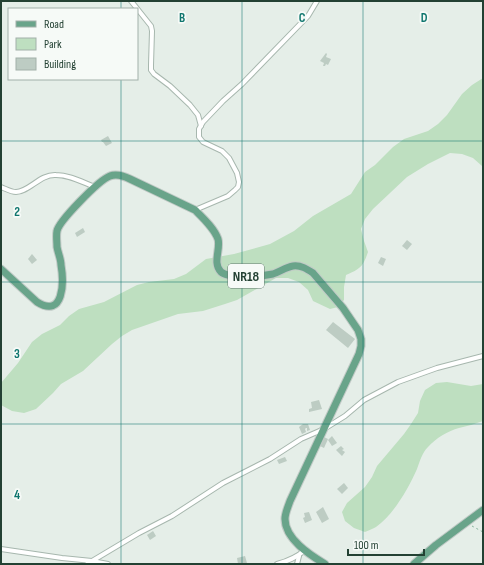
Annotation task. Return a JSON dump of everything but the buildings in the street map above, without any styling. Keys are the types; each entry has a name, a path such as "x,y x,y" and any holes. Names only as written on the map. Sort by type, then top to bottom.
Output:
{"main road":[{"name":"NR18","path":"1,269 37,302 46,306 55,305 61,295 62,282 62,265 57,246 58,229 64,219 95,188 109,176 121,175 195,210 216,234 219,246 217,261 220,271 228,275 240,276 273,274 292,266 299,266 308,269 313,273 343,308 358,330 361,339 359,354 290,501 285,518 291,536 305,550 325,564"},
{"path":"414,564 436,545 483,510"}],"street":[{"path":"195,210 228,196 238,187 239,182 237,173 229,158 222,151 203,142 199,137 202,122 223,100 242,84 308,16 317,1"},
{"path":"138,10 151,26 151,70 190,105 198,115 201,126"},
{"path":"1,187 14,192 20,191 42,178 55,175 73,178 95,188"},
{"path":"87,564 139,533 172,516 223,483 270,459 301,439 324,429 345,416 364,400 398,382 437,368 483,356"},
{"path":"1,548 108,564"},
{"path":"277,564 299,556 305,550"},
{"path":"297,564 299,556"}],"path":[{"path":"466,522 483,532"}],"green space":[{"path":"483,78 483,169 482,166 473,158 462,154 450,153 407,177 373,209 365,219 361,229 368,252 360,267 346,275 344,300 338,307 330,309 313,301 308,290 299,282 288,278 276,278 237,300 203,311 178,314 132,330 112,344 83,371 61,384 36,409 24,413 12,411 1,405 1,383 18,363 32,342 42,334 60,325 79,309 104,302 137,285 174,279 186,274 206,259 234,254 270,244 294,231 313,216 351,194 365,172 375,165 393,147 404,139 428,131 438,124 447,115 462,94"},
{"path":"447,382 471,386 483,384 483,421 442,435 424,452 400,501 383,522 365,532 354,528 345,521 342,512 347,503 365,487 377,466 411,424 418,413 420,401 425,390 436,383"}]}
